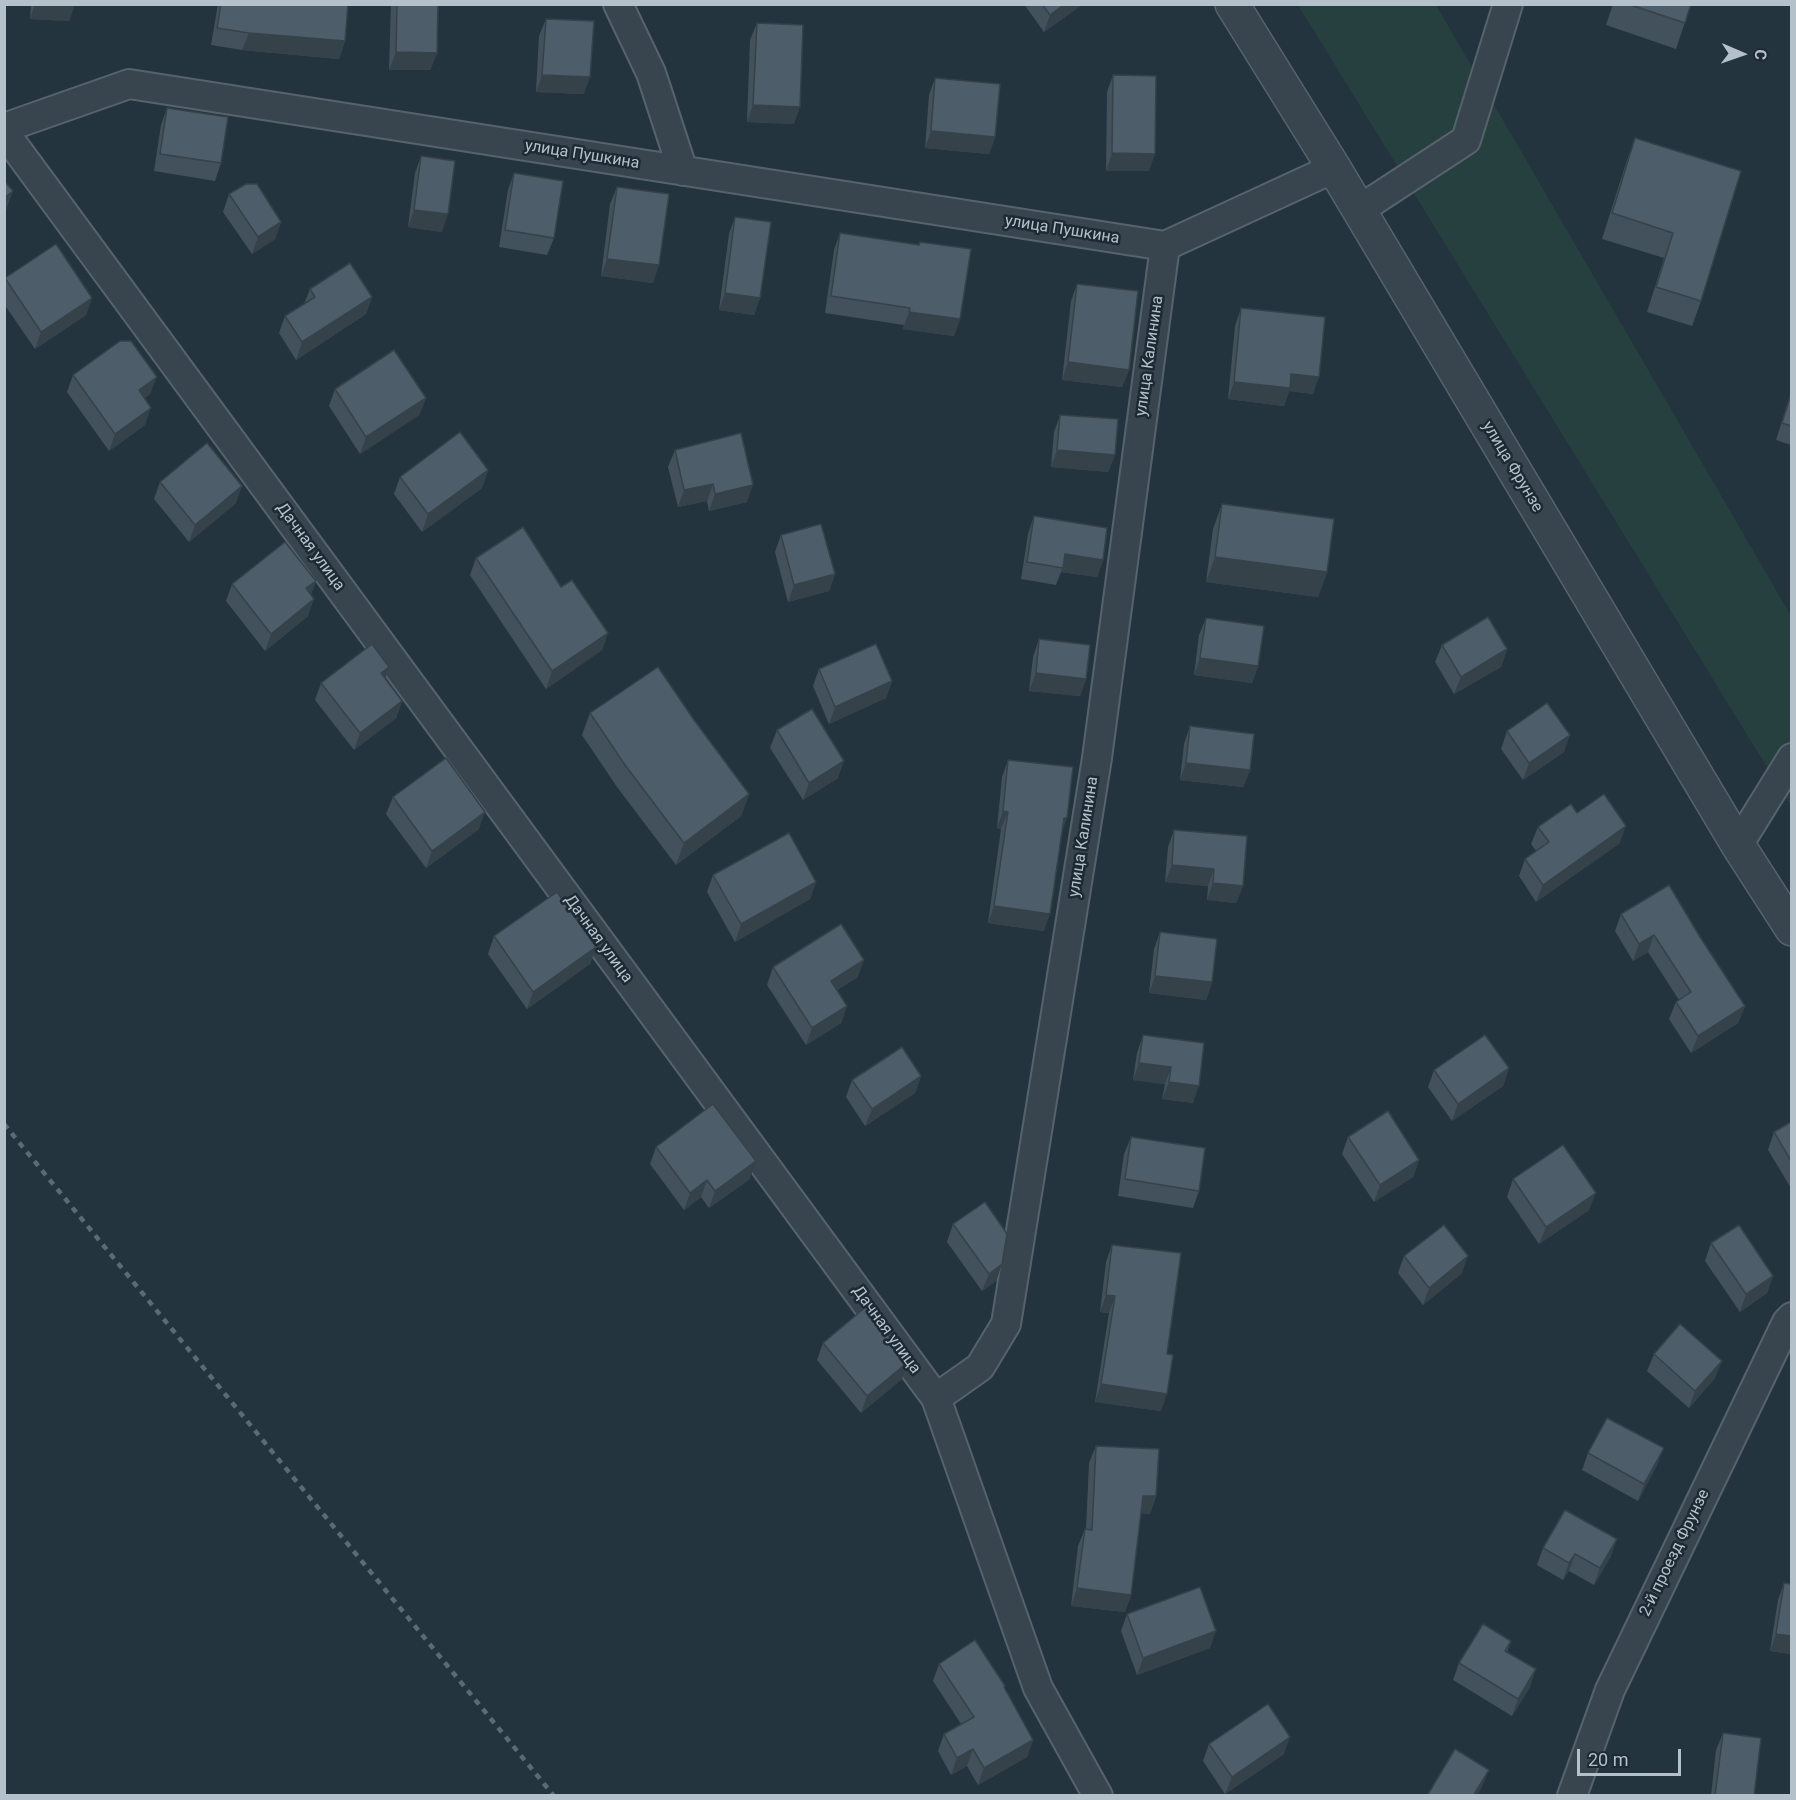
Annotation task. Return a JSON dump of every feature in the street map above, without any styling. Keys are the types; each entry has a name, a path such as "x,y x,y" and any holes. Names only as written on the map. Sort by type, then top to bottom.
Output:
{"street":[{"path":"618,4 651,73 683,171"},
{"name":"улица Фрунзе","path":"1232,4 1334,168 1738,845 1791,929"},
{"path":"1359,210 1466,140 1508,4"},
{"name":"улица Пушкина","path":"4,130 129,84 1165,246"},
{"name":"Дачная улица","path":"4,130 936,1398 1038,1688 1098,1796"},
{"path":"1165,246 1334,168"},
{"name":"улица Калинина","path":"936,1398 980,1367 1006,1323 1097,758 1165,246"},
{"path":"1738,845 1791,758"},
{"name":"2-й проезд Фрунзе","path":"1572,1796 1610,1690 1791,1317"}],"green space":[{"path":"1298,5 1436,5 1791,616 1791,806"}],"building":[{"path":"221,4 348,4 345,41 217,28"},
{"path":"397,4 438,4 437,53 396,52"},
{"path":"1042,4 1065,4 1050,15"},
{"path":"1628,4 1691,4 1685,23"},
{"path":"546,19 594,21 590,77 542,75"},
{"path":"757,23 803,25 800,107 753,105"},
{"path":"1113,75 1156,76 1155,154 1112,153"},
{"path":"935,78 1000,84 995,137 931,131"},
{"path":"167,108 228,117 221,163 160,154"},
{"path":"1635,138 1741,171 1701,301 1656,287 1673,233 1612,213"},
{"path":"421,156 455,161 448,214 414,210"},
{"path":"514,173 563,181 554,238 505,230"},
{"path":"4,181 13,191 4,198"},
{"path":"246,184 257,184 281,222 258,237 229,194"},
{"path":"617,187 669,194 659,265 607,259"},
{"path":"735,217 771,222 760,298 725,293"},
{"path":"840,233 919,245 920,242 971,249 960,319 909,312 910,308 831,296"},
{"path":"56,244 92,298 41,332 5,278"},
{"path":"350,263 372,297 302,342 285,316 315,297 310,289"},
{"path":"1077,284 1138,291 1129,370 1068,362"},
{"path":"1241,308 1325,317 1319,377 1291,374 1290,388 1234,382"},
{"path":"120,341 131,341 157,377 139,390 151,408 115,434 73,375"},
{"path":"394,350 426,398 366,437 335,389"},
{"path":"1791,394 1791,426 1782,423"},
{"path":"1060,415 1118,419 1115,455 1057,450"},
{"path":"460,432 488,470 428,514 400,477"},
{"path":"741,433 753,485 715,494 713,484 684,490 675,450"},
{"path":"207,443 242,486 195,525 160,482"},
{"path":"1222,504 1334,519 1327,572 1215,557"},
{"path":"1034,516 1107,528 1103,560 1065,554 1063,568 1027,562"},
{"path":"821,524 835,574 794,585 781,535"},
{"path":"523,527 561,587 572,580 608,633 552,671 476,558"},
{"path":"285,542 316,581 306,588 314,599 271,634 232,584"},
{"path":"1488,617 1507,649 1461,677 1442,645"},
{"path":"1206,618 1264,626 1258,666 1200,658"},
{"path":"1039,639 1090,645 1086,679 1036,673"},
{"path":"372,644 389,667 381,673 402,701 360,733 321,683"},
{"path":"876,644 892,681 835,707 819,669"},
{"path":"658,667 749,794 684,843 625,765 590,713"},
{"path":"1547,703 1570,735 1529,763 1507,731"},
{"path":"812,709 844,761 809,783 777,730"},
{"path":"1190,726 1254,734 1250,770 1186,763"},
{"path":"446,758 485,812 432,851 393,797"},
{"path":"1008,760 1073,767 1067,818 1064,818 1050,914 994,906 1008,812 1003,811"},
{"path":"1604,794 1626,826 1543,885 1525,859 1549,842 1538,827 1571,804 1577,813"},
{"path":"1174,830 1247,836 1243,886 1213,883 1214,869 1172,865"},
{"path":"789,833 816,882 741,924 713,875"},
{"path":"1669,885 1745,1006 1698,1036 1676,1002 1691,992 1654,935 1639,944 1621,914"},
{"path":"557,892 596,947 533,992 494,936"},
{"path":"841,924 864,960 831,981 847,1006 812,1028 773,967"},
{"path":"1160,932 1217,939 1212,982 1155,976"},
{"path":"1143,1035 1204,1043 1199,1086 1169,1082 1171,1067 1139,1063"},
{"path":"1485,1035 1509,1068 1458,1104 1434,1070"},
{"path":"902,1047 921,1076 872,1109 852,1080"},
{"path":"713,1104 756,1161 715,1191 707,1180 690,1193 656,1147"},
{"path":"1388,1111 1419,1160 1380,1185 1348,1137"},
{"path":"1791,1122 1791,1161 1774,1132"},
{"path":"1131,1137 1205,1148 1199,1191 1125,1179"},
{"path":"1563,1145 1596,1193 1546,1227 1513,1179"},
{"path":"985,1202 1007,1234 1002,1264 989,1274 953,1224"},
{"path":"1444,1225 1468,1256 1429,1288 1404,1256"},
{"path":"1739,1225 1773,1276 1746,1294 1711,1243"},
{"path":"1112,1245 1181,1253 1167,1354 1173,1355 1167,1394 1101,1384 1115,1296 1106,1295"},
{"path":"867,1306 908,1362 867,1396 823,1343"},
{"path":"1680,1324 1722,1361 1695,1391 1654,1354"},
{"path":"1607,1418 1664,1448 1644,1484 1588,1453"},
{"path":"1096,1446 1159,1449 1156,1496 1143,1496 1131,1595 1077,1588 1085,1529 1092,1530"},
{"path":"1565,1510 1617,1539 1600,1568 1575,1554 1569,1563 1543,1548"},
{"path":"1784,1583 1791,1584 1791,1636 1776,1634"},
{"path":"1200,1587 1216,1631 1143,1658 1127,1614"},
{"path":"1483,1624 1511,1641 1505,1651 1536,1669 1518,1699 1459,1663"},
{"path":"975,1640 1005,1686 1033,1740 984,1768 973,1749 957,1758 944,1734 974,1717 939,1664"},
{"path":"1268,1704 1290,1737 1232,1777 1209,1744"},
{"path":"1723,1733 1761,1738 1754,1796 1715,1796"},
{"path":"1455,1749 1489,1770 1473,1796 1427,1796"}],"railway":[{"path":"4,1124 554,1796"}]}
